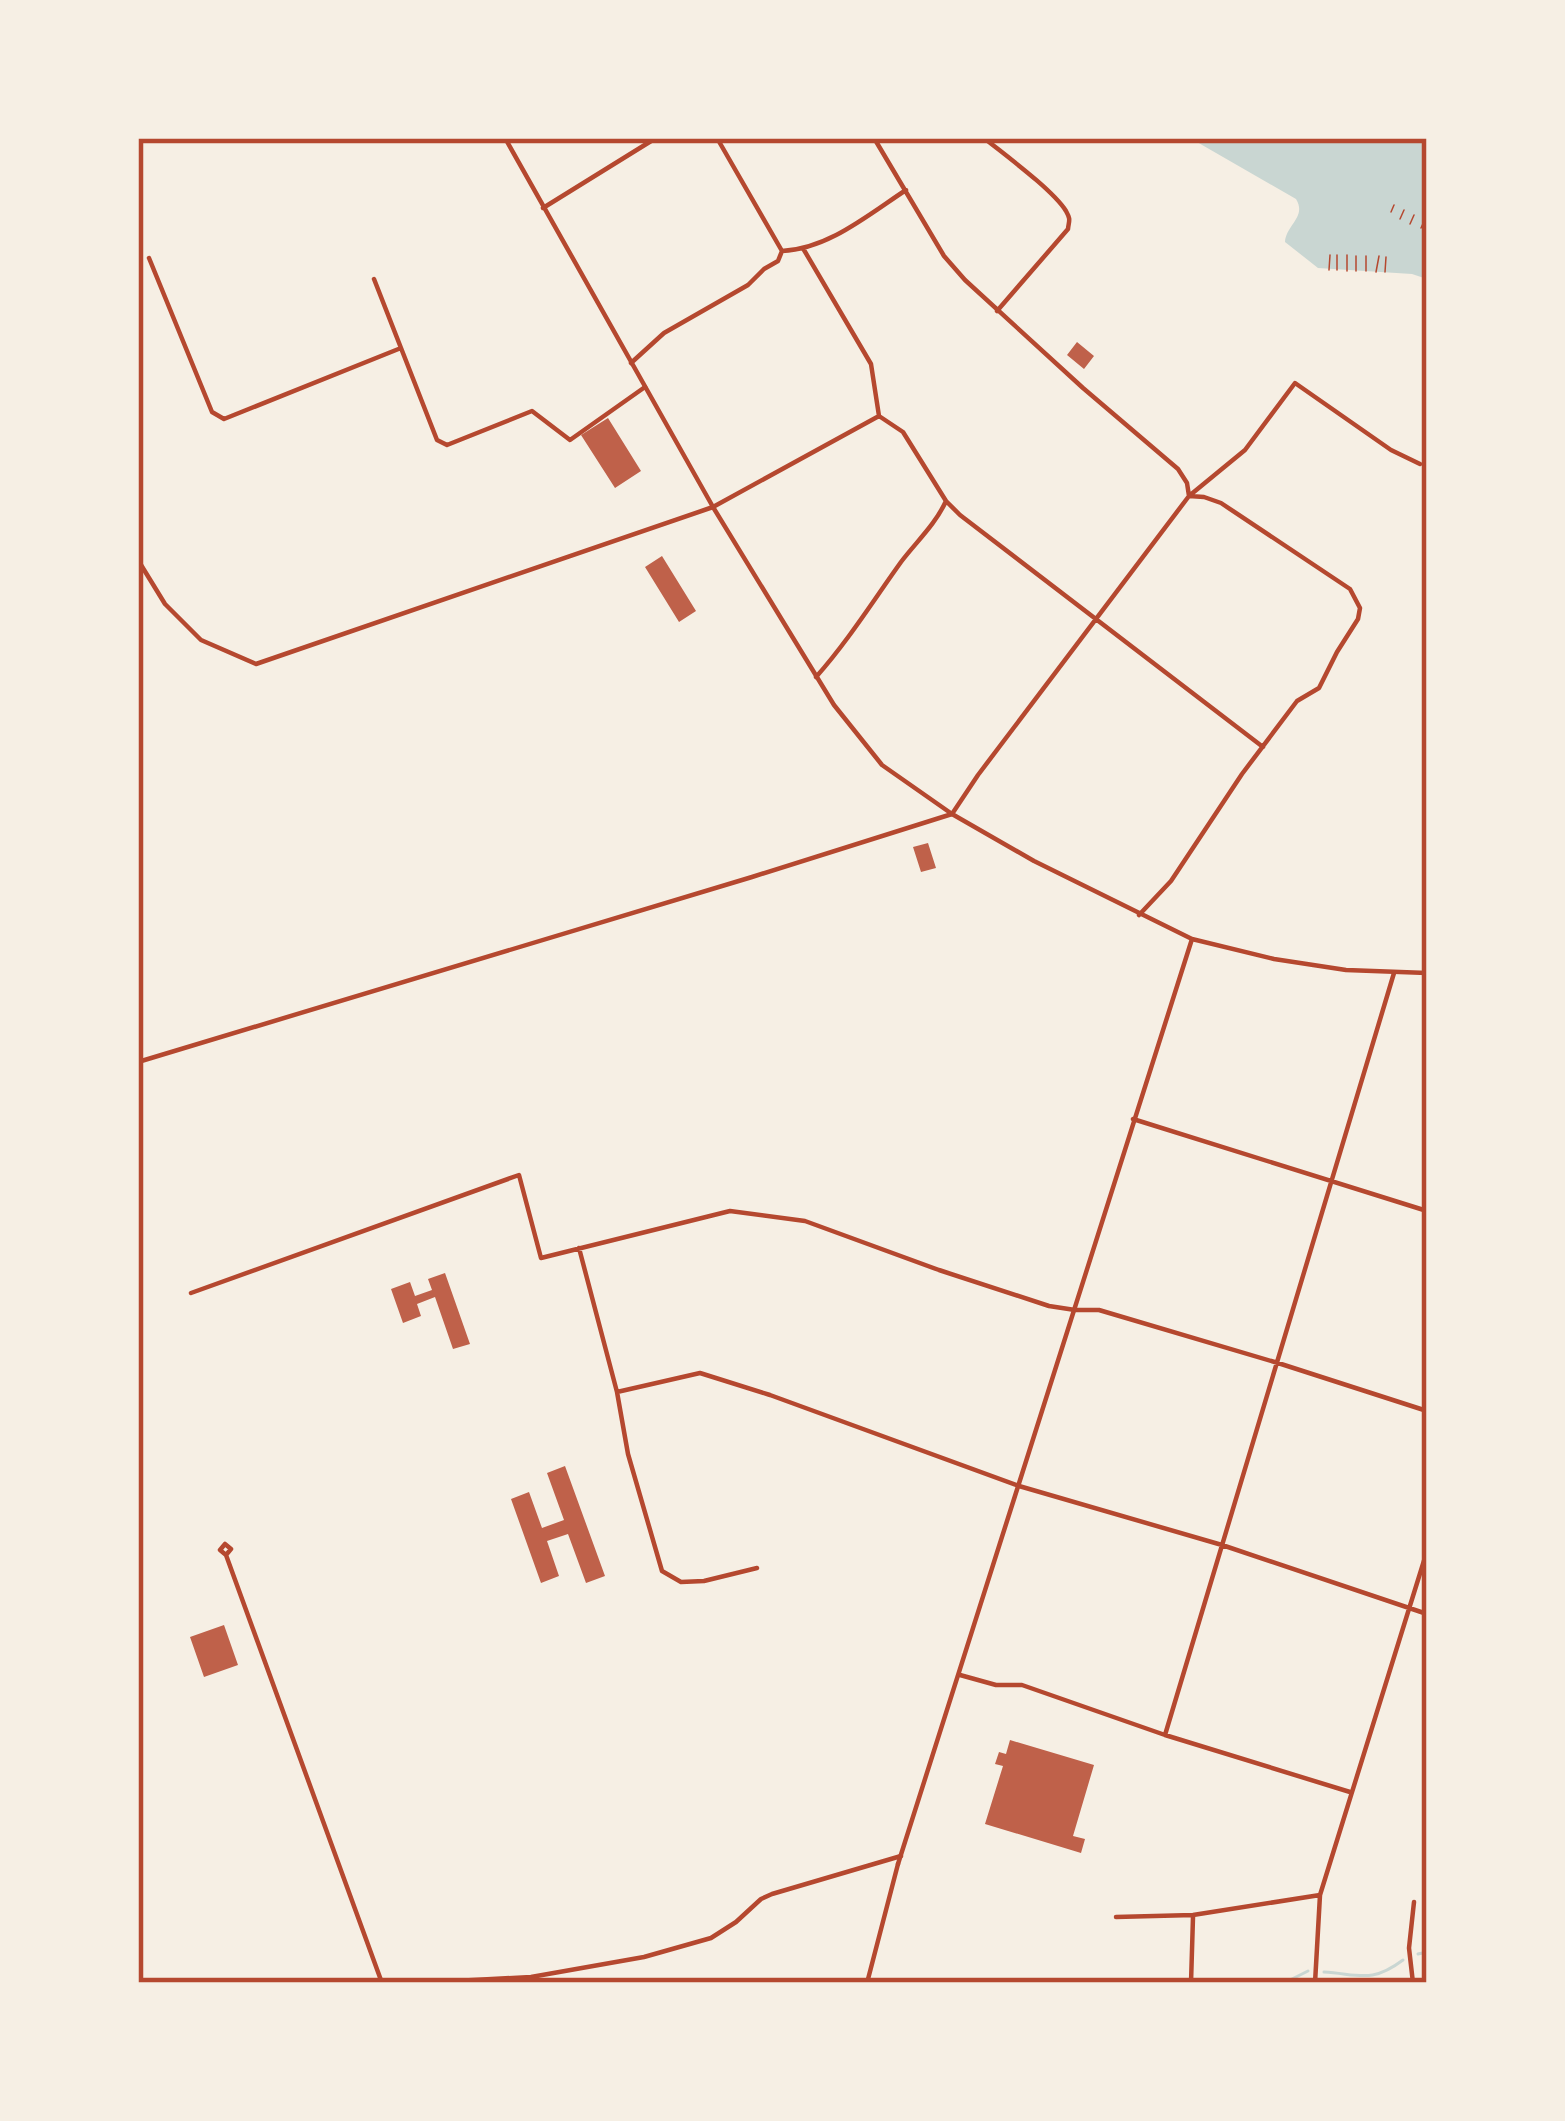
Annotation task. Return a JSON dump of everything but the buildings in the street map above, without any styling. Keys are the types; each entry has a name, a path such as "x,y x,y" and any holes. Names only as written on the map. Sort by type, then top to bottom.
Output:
{"street":[{"path":"505,138 713,507 816,677 882,765 952,814 1080,886 1192,939 1346,970 1427,973"},
{"path":"543,208 656,138"},
{"path":"717,138 782,251"},
{"path":"874,138 944,256 997,311 1178,469 1190,496"},
{"path":"985,138 1052,196 1070,222 997,311"},
{"path":"782,251 803,250 849,228 905,190"},
{"path":"803,250 872,364 879,416 903,433 946,500 1264,747"},
{"path":"631,363 664,333 748,285 778,261 782,251"},
{"path":"148,258 212,412 224,419 401,348"},
{"path":"374,279 437,440 447,445 532,410 570,440 645,387"},
{"path":"138,1062 952,814 1190,496 1245,450 1294,383 1391,450 1420,464"},
{"path":"138,560 165,604 201,640 256,664 713,507 879,416"},
{"path":"1139,915 1171,881 1297,700 1319,688 1358,620 1360,608 1350,589 1322,569 1221,503 1190,496"},
{"path":"816,677 846,644 946,500"},
{"path":"867,1983 899,1860 1192,939"},
{"path":"1165,1735 1394,973"},
{"path":"1132,1119 1427,1210"},
{"path":"191,1293 519,1175 541,1258 730,1211 805,1221 1049,1306 1099,1310 1427,1411"},
{"path":"579,1249 628,1454 662,1571 681,1582 757,1568"},
{"path":"617,1393 700,1373 1019,1486 1222,1545 1427,1614"},
{"path":"1315,1983 1320,1894 1427,1551"},
{"path":"226,1555 382,1983"},
{"path":"957,1675 996,1685 1022,1685 1350,1792"},
{"path":"418,1983 531,1978 644,1957 711,1938 772,1894 899,1860"},
{"path":"1116,1916 1193,1915 1320,1894"},
{"path":"1413,1983 1409,1948 1414,1902"},
{"path":"1191,1983 1193,1915"}],"path":[{"path":"1390,212 1394,205"},
{"path":"1400,219 1405,210"},
{"path":"1410,224 1414,215"},
{"path":"1421,228 1425,219"},
{"path":"1329,270 1330,255"},
{"path":"1337,255 1337,270"},
{"path":"1346,271 1347,255"},
{"path":"1356,256 1356,271"},
{"path":"1366,256 1366,271"},
{"path":"1376,272 1379,256"},
{"path":"1385,272 1386,257"}],"shaded area":[{"path":"1190,138 1427,138 1427,279 1318,268 1285,242 1298,216 1296,199"}],"waterway":[{"path":"1418,1954 1427,1952"},
{"path":"1324,1972 1373,1975 1403,1960"},
{"path":"1284,1983 1308,1971"}]}
